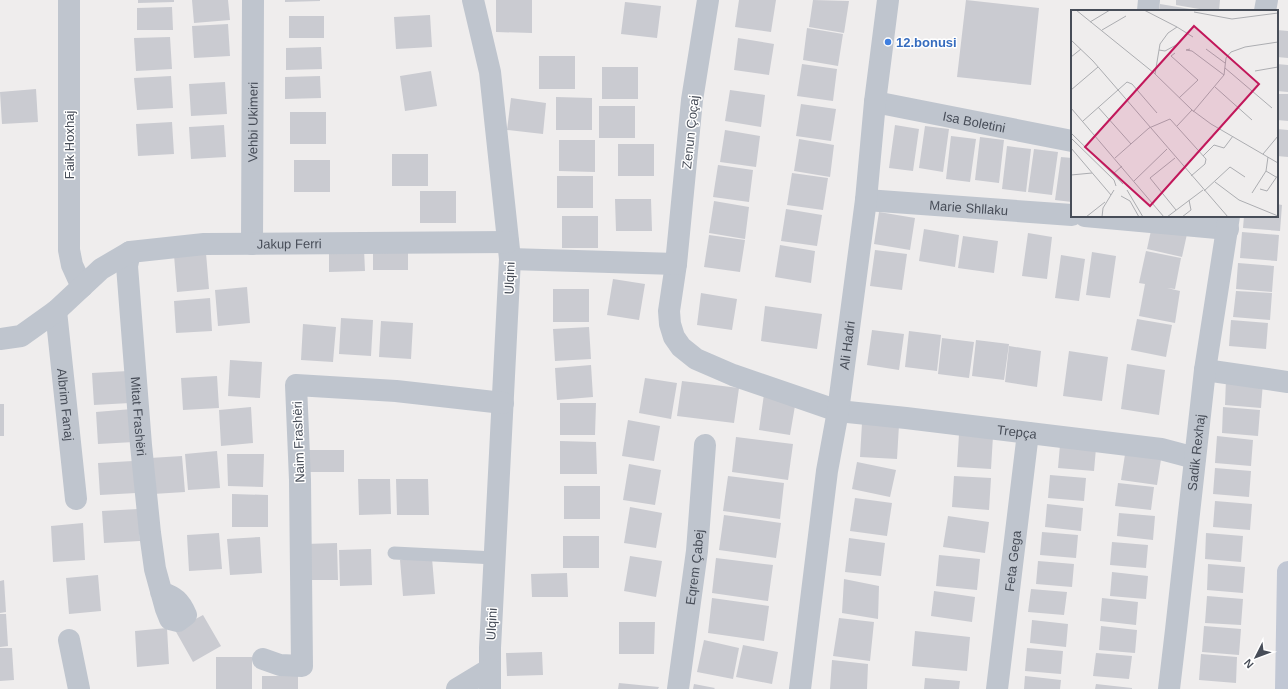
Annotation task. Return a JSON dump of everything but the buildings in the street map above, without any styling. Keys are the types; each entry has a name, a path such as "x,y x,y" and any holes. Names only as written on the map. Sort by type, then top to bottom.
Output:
{"main road":[{"path":"1286,689 1288,572"}],"street":[{"name":"Faik Hoxhaj","path":"69,0 69,250 72,265 82,287"},
{"name":"Vehbi Ukimeri","path":"252,244 253,0"},
{"name":"Ulqini","path":"473,0 490,72 509,250 490,679"},
{"name":"Zenun Çoçaj","path":"708,0 692,100 676,264 669,311 670,324 674,337 681,347 696,359 720,370 838,411"},
{"name":"Ali Hadri","path":"800,689 827,471 838,411 866,200 875,102 888,0"},
{"path":"1148,10 1149,0"},
{"path":"1265,10 1267,0"},
{"name":"Isa Boletini","path":"875,102 1071,141"},
{"name":"Marie Shllaku","path":"866,200 1071,215"},
{"path":"1109,217 1228,222"},
{"name":"Sadik Rexhaj","path":"1169,689 1205,370 1228,222"},
{"name":"Jakup Ferri","path":"82,287 101,269 130,252 204,244 509,250"},
{"path":"509,250 676,264"},
{"name":"Mitat Frashëri","path":"130,252 126,266 140,444 155,569 160,586"},
{"path":"0,339 20,336 56,311 82,287"},
{"name":"Albrim Fanaj","path":"56,311 76,499"},
{"path":"1205,370 1288,382"},
{"name":"Naim Frashëri","path":"263,659 280,665 302,666 300,480 296,385 396,391 503,403"},
{"name":"Trepça","path":"838,411 1161,449 1195,458"},
{"name":"Feta Gega","path":"997,689 1028,433"},
{"name":"Eqrem Çabej","path":"678,689 697,552 705,445"},
{"path":"69,640 78,689"},
{"path":"457,689 490,679"}],"lane":[{"path":"394,553 495,558"}],"place":[{"name":"12.bonusi","path":"888,42"}]}
